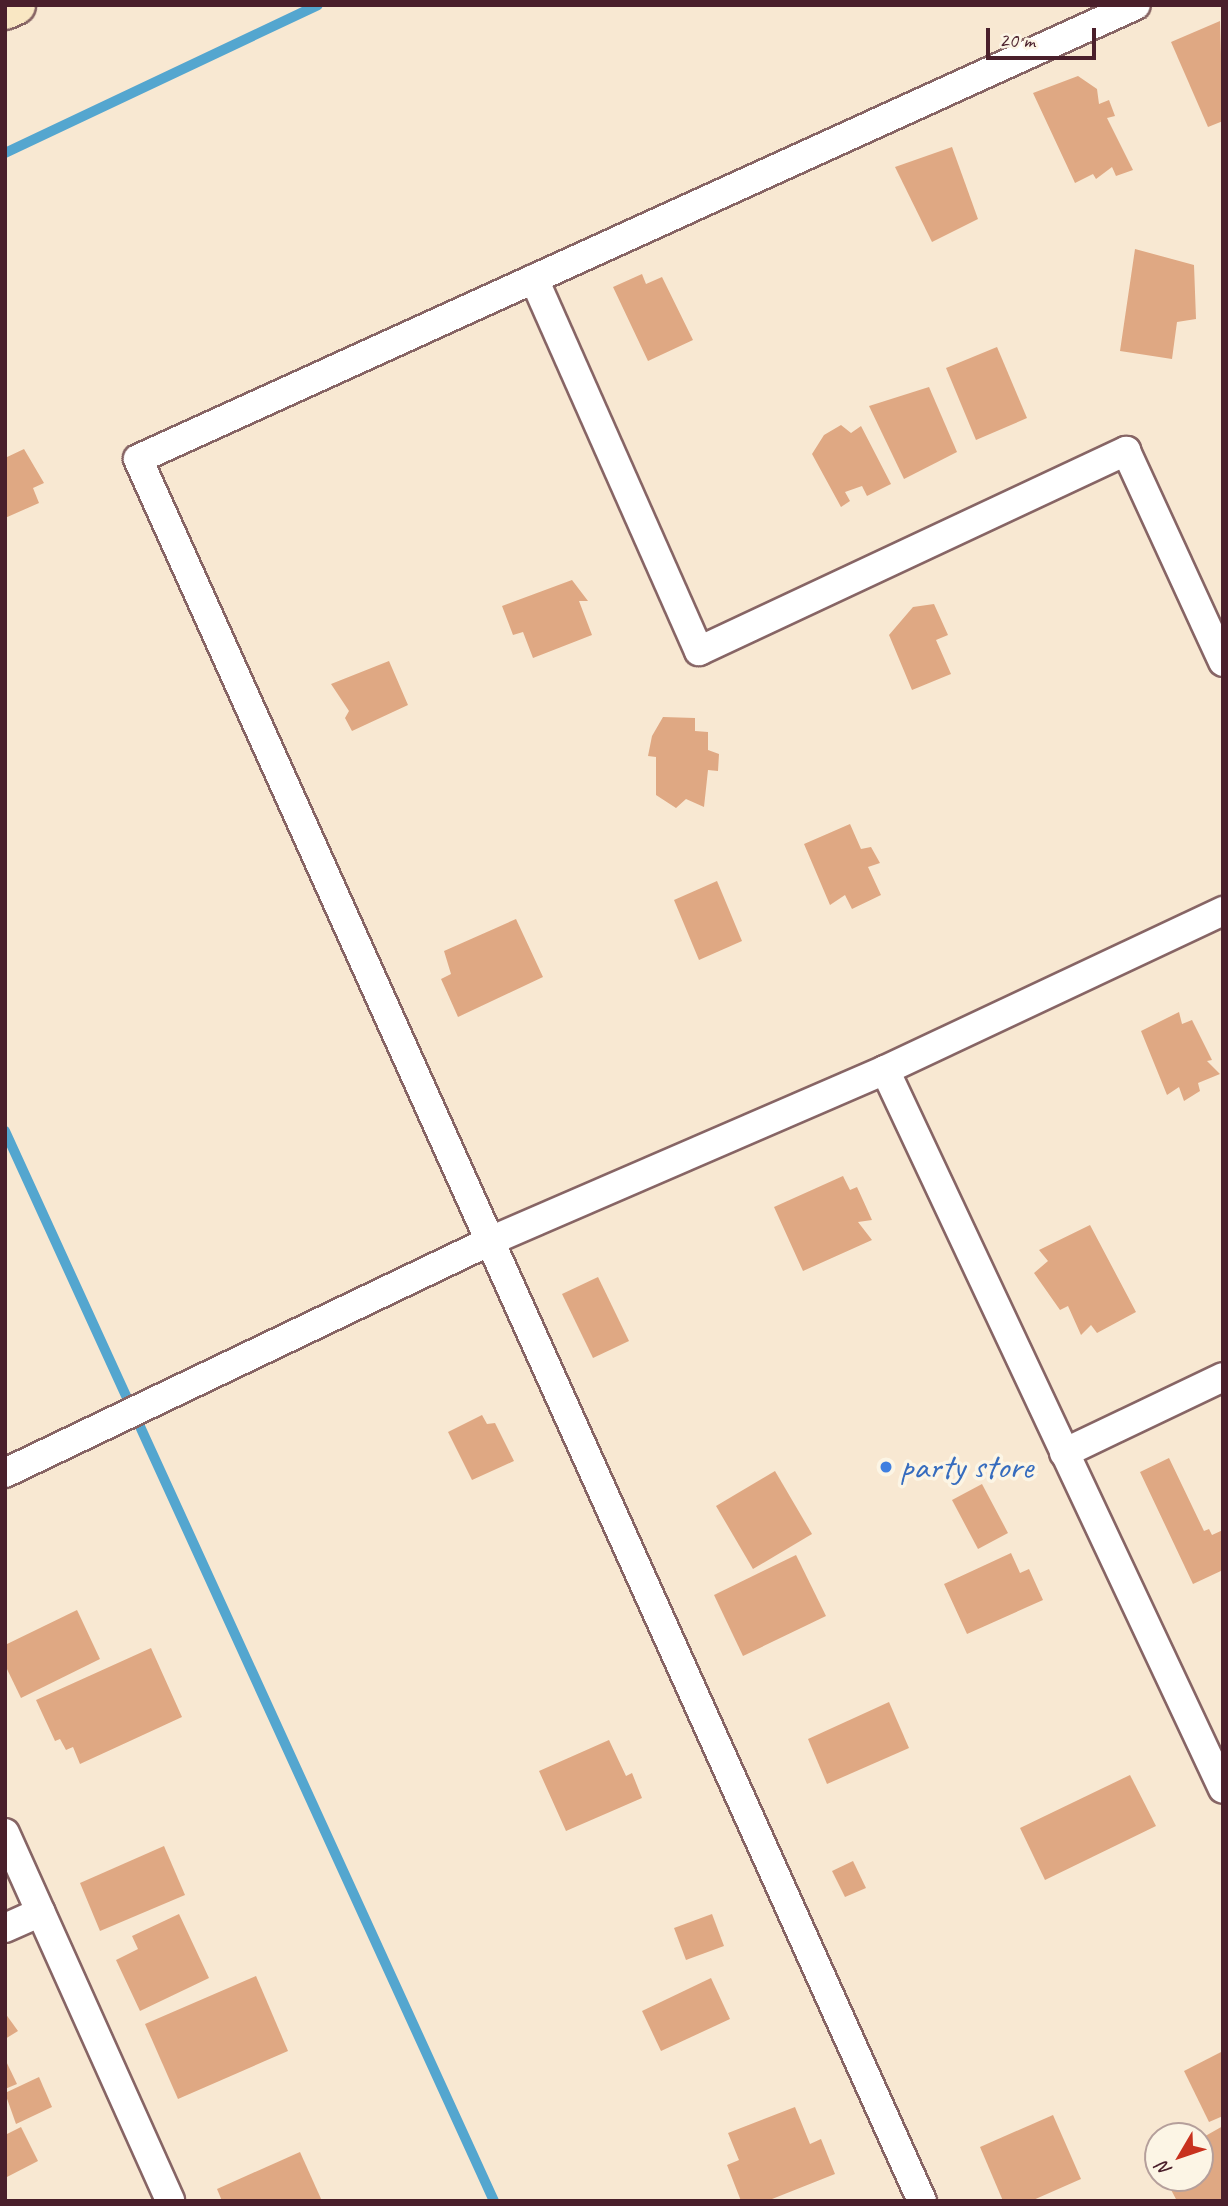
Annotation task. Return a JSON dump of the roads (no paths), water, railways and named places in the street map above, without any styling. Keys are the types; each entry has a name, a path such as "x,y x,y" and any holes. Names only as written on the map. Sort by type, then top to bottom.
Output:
{"main road":[{"path":"5,10 16,5"}],"street":[{"path":"922,2201 138,459 1136,5"},
{"path":"534,279 699,650 1126,451 1223,662"},
{"path":"5,1473 490,1241 885,1070 1223,911"},
{"path":"885,1070 1223,1789"},
{"path":"1064,1453 1223,1377"},
{"path":"5,1833 170,2201"},
{"path":"5,1928 41,1912"}],"waterway":[{"path":"5,153 318,5"},
{"path":"5,1131 494,2201"}],"place":[{"name":"party store","path":"886,1467"}]}
